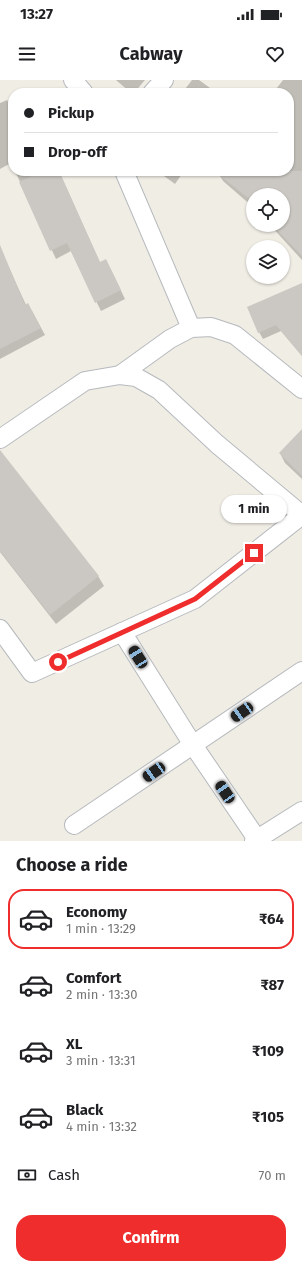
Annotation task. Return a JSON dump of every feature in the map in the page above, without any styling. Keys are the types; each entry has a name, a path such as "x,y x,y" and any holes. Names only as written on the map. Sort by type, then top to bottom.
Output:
{"street":[{"path":"73,80 80,88"},
{"path":"157,88 164,80"},
{"path":"126,176 191,328"},
{"path":"120,375 170,339 191,328 211,327 235,335 302,388"},
{"path":"0,439 85,381 120,375 136,377 159,390 217,444 302,515 195,599 32,673 0,629"},
{"path":"122,632 255,840 302,811"},
{"path":"74,825 302,671"}],"building":[{"path":"294,171 302,171 302,256 290,244 290,240 287,240 279,232 290,232 290,188 246,188 246,196 220,176 294,176"},
{"path":"32,176 61,176 100,262 106,259 121,290 95,303 67,243 50,251 19,182"},
{"path":"0,245 25,305 28,303 41,328 0,349"},
{"path":"302,283 302,356 276,325 258,333 247,307"},
{"path":"302,429 302,476 279,453"},
{"path":"0,450 99,576 50,615 0,551"}],"route":[{"path":"58,662 195,599 254,553"}]}
